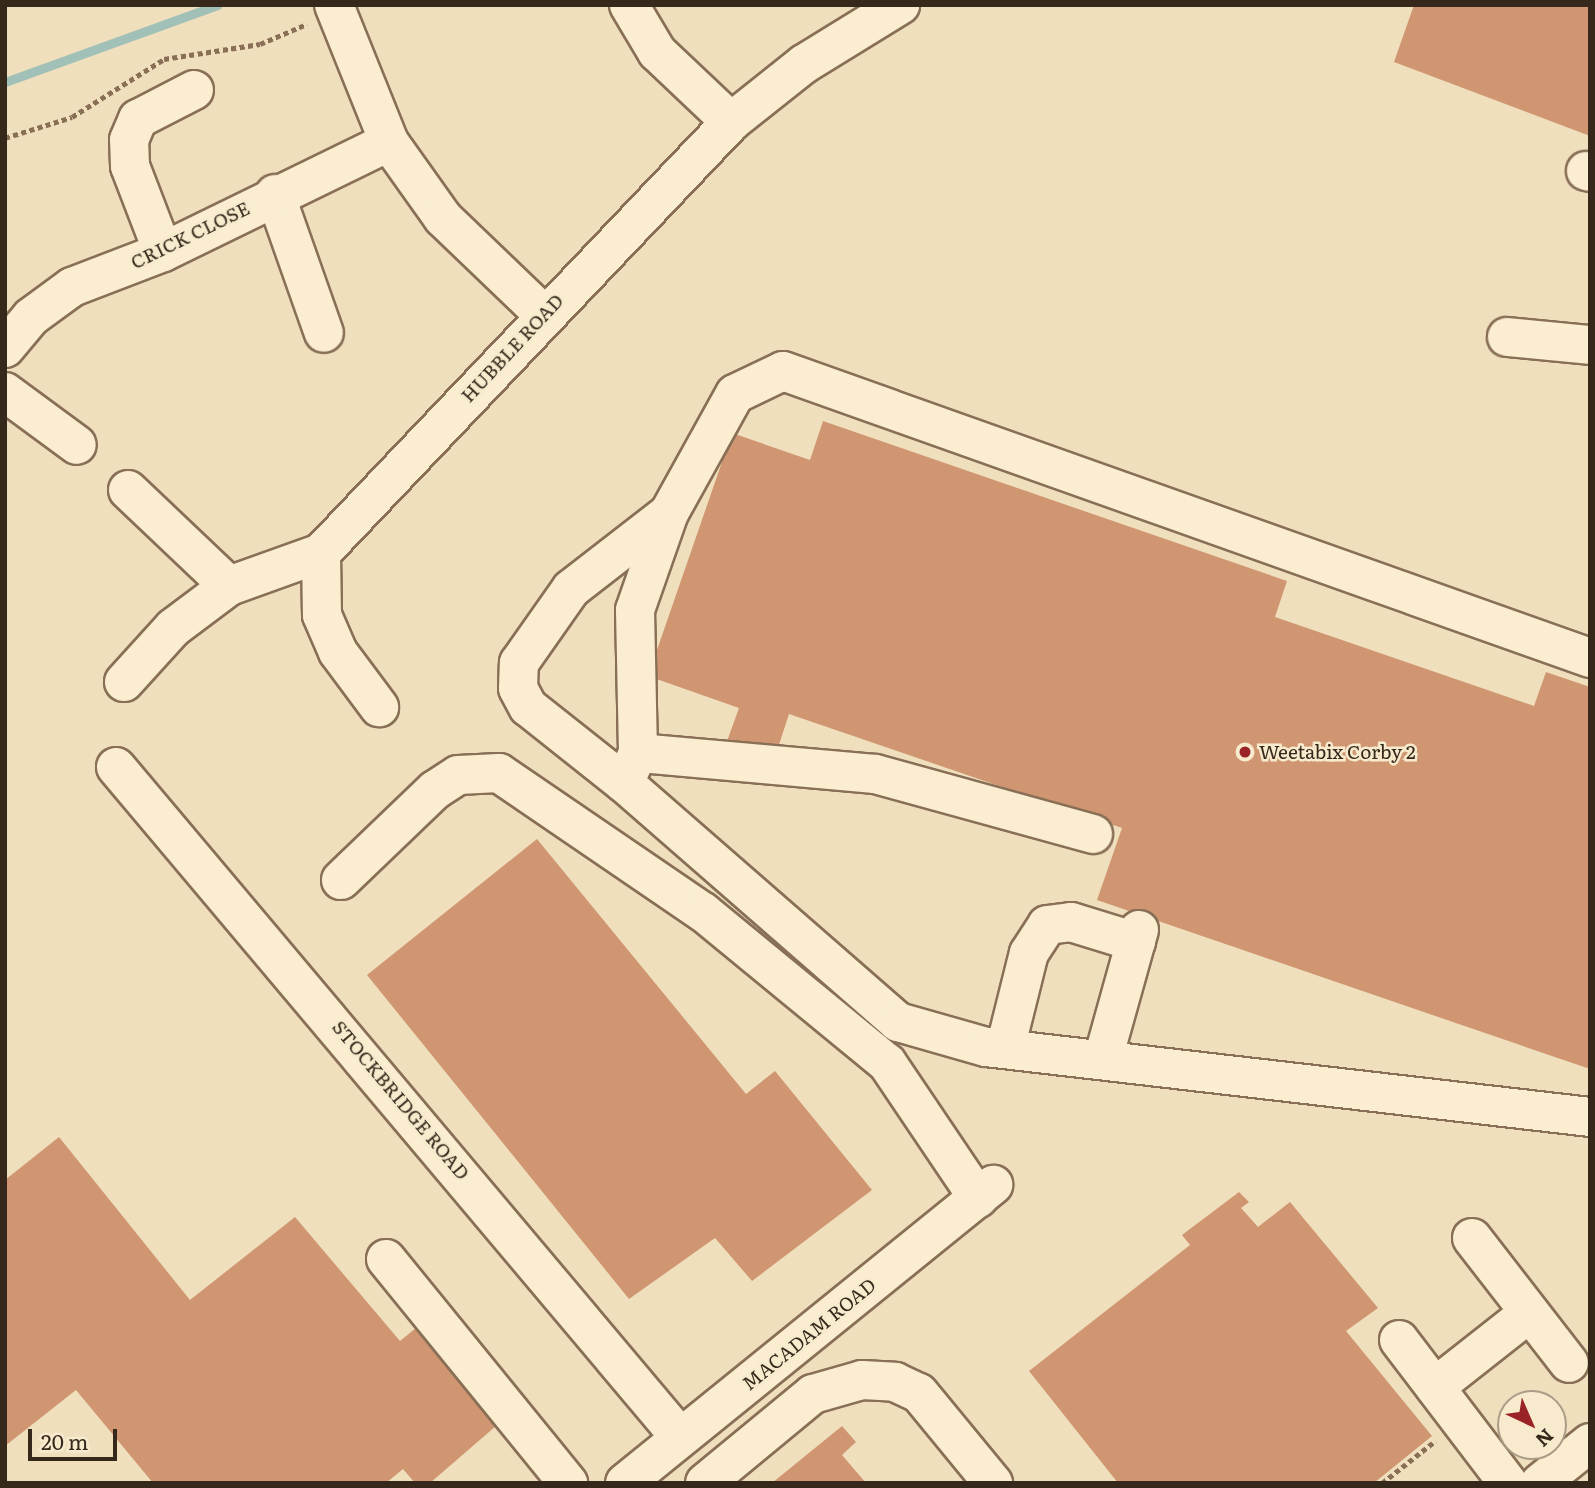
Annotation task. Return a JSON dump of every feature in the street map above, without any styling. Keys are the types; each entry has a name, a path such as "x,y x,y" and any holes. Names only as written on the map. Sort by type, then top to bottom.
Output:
{"street":[{"path":"334,5 389,142 443,218 543,314"},
{"path":"629,5 657,52 731,122"},
{"name":"HUBBLE ROAD","path":"124,682 173,628 229,586 321,553 543,314 731,122 804,64 900,5"},
{"path":"163,252 130,166 129,140 138,119 194,90"},
{"name":"CRICK CLOSE","path":"5,348 31,317 72,287 163,252 275,194 389,142"},
{"path":"275,194 324,333"},
{"path":"1507,337 1590,345"},
{"path":"631,768 635,610 669,513 735,394 783,371 1590,658"},
{"path":"5,392 77,445"},
{"path":"128,490 229,586"},
{"path":"669,513 571,589 519,663 518,688 528,707 631,768 898,1022 1005,1049 1590,1117"},
{"path":"321,553 322,615 338,652 379,707"},
{"name":"STOCKBRIDGE ROAD","path":"116,767 680,1437"},
{"path":"631,768 875,774 1093,834"},
{"name":"MACADAM ROAD","path":"341,880 435,790 458,775 499,773 703,912 887,1063 986,1192 625,1483"},
{"path":"1005,1049 1029,953 1046,925 1071,922 1138,936 1103,1059"},
{"path":"1472,1238 1569,1363"},
{"path":"386,1259 568,1483"},
{"path":"1445,1399 1529,1314"},
{"path":"1399,1340 1508,1483"},
{"path":"705,1483 813,1394 862,1380 895,1382 919,1392 993,1483"},
{"path":"1540,1483 1590,1443"}],"path":[{"path":"1381,1483 1445,1433 1445,1399"}],"building":[{"path":"1414,5 1590,5 1590,136 1394,62"},
{"name":"Weetabix Corby 2","path":"823,421 1287,581 1275,617 1534,706 1546,672 1590,687 1590,1069 1097,900 1122,828 789,714 774,760 726,744 739,708 648,676 732,433 810,460"},
{"path":"537,839 746,1094 775,1071 872,1190 752,1281 715,1238 629,1299 367,975"},
{"path":"59,1137 190,1300 295,1217 400,1341 416,1328 496,1426 430,1483 415,1483 403,1469 386,1483 153,1483 76,1390 5,1446 5,1180"},
{"path":"1239,1192 1249,1202 1241,1208 1258,1227 1290,1202 1378,1308 1346,1331 1432,1436 1374,1483 1118,1483 1029,1371 1190,1245 1182,1235"},
{"path":"842,1426 856,1442 842,1455 866,1483 772,1483"}],"waterway":[{"path":"5,82 218,5"}],"place":[{"name":"Weetabix Corby 2","path":"1245,752"}]}
